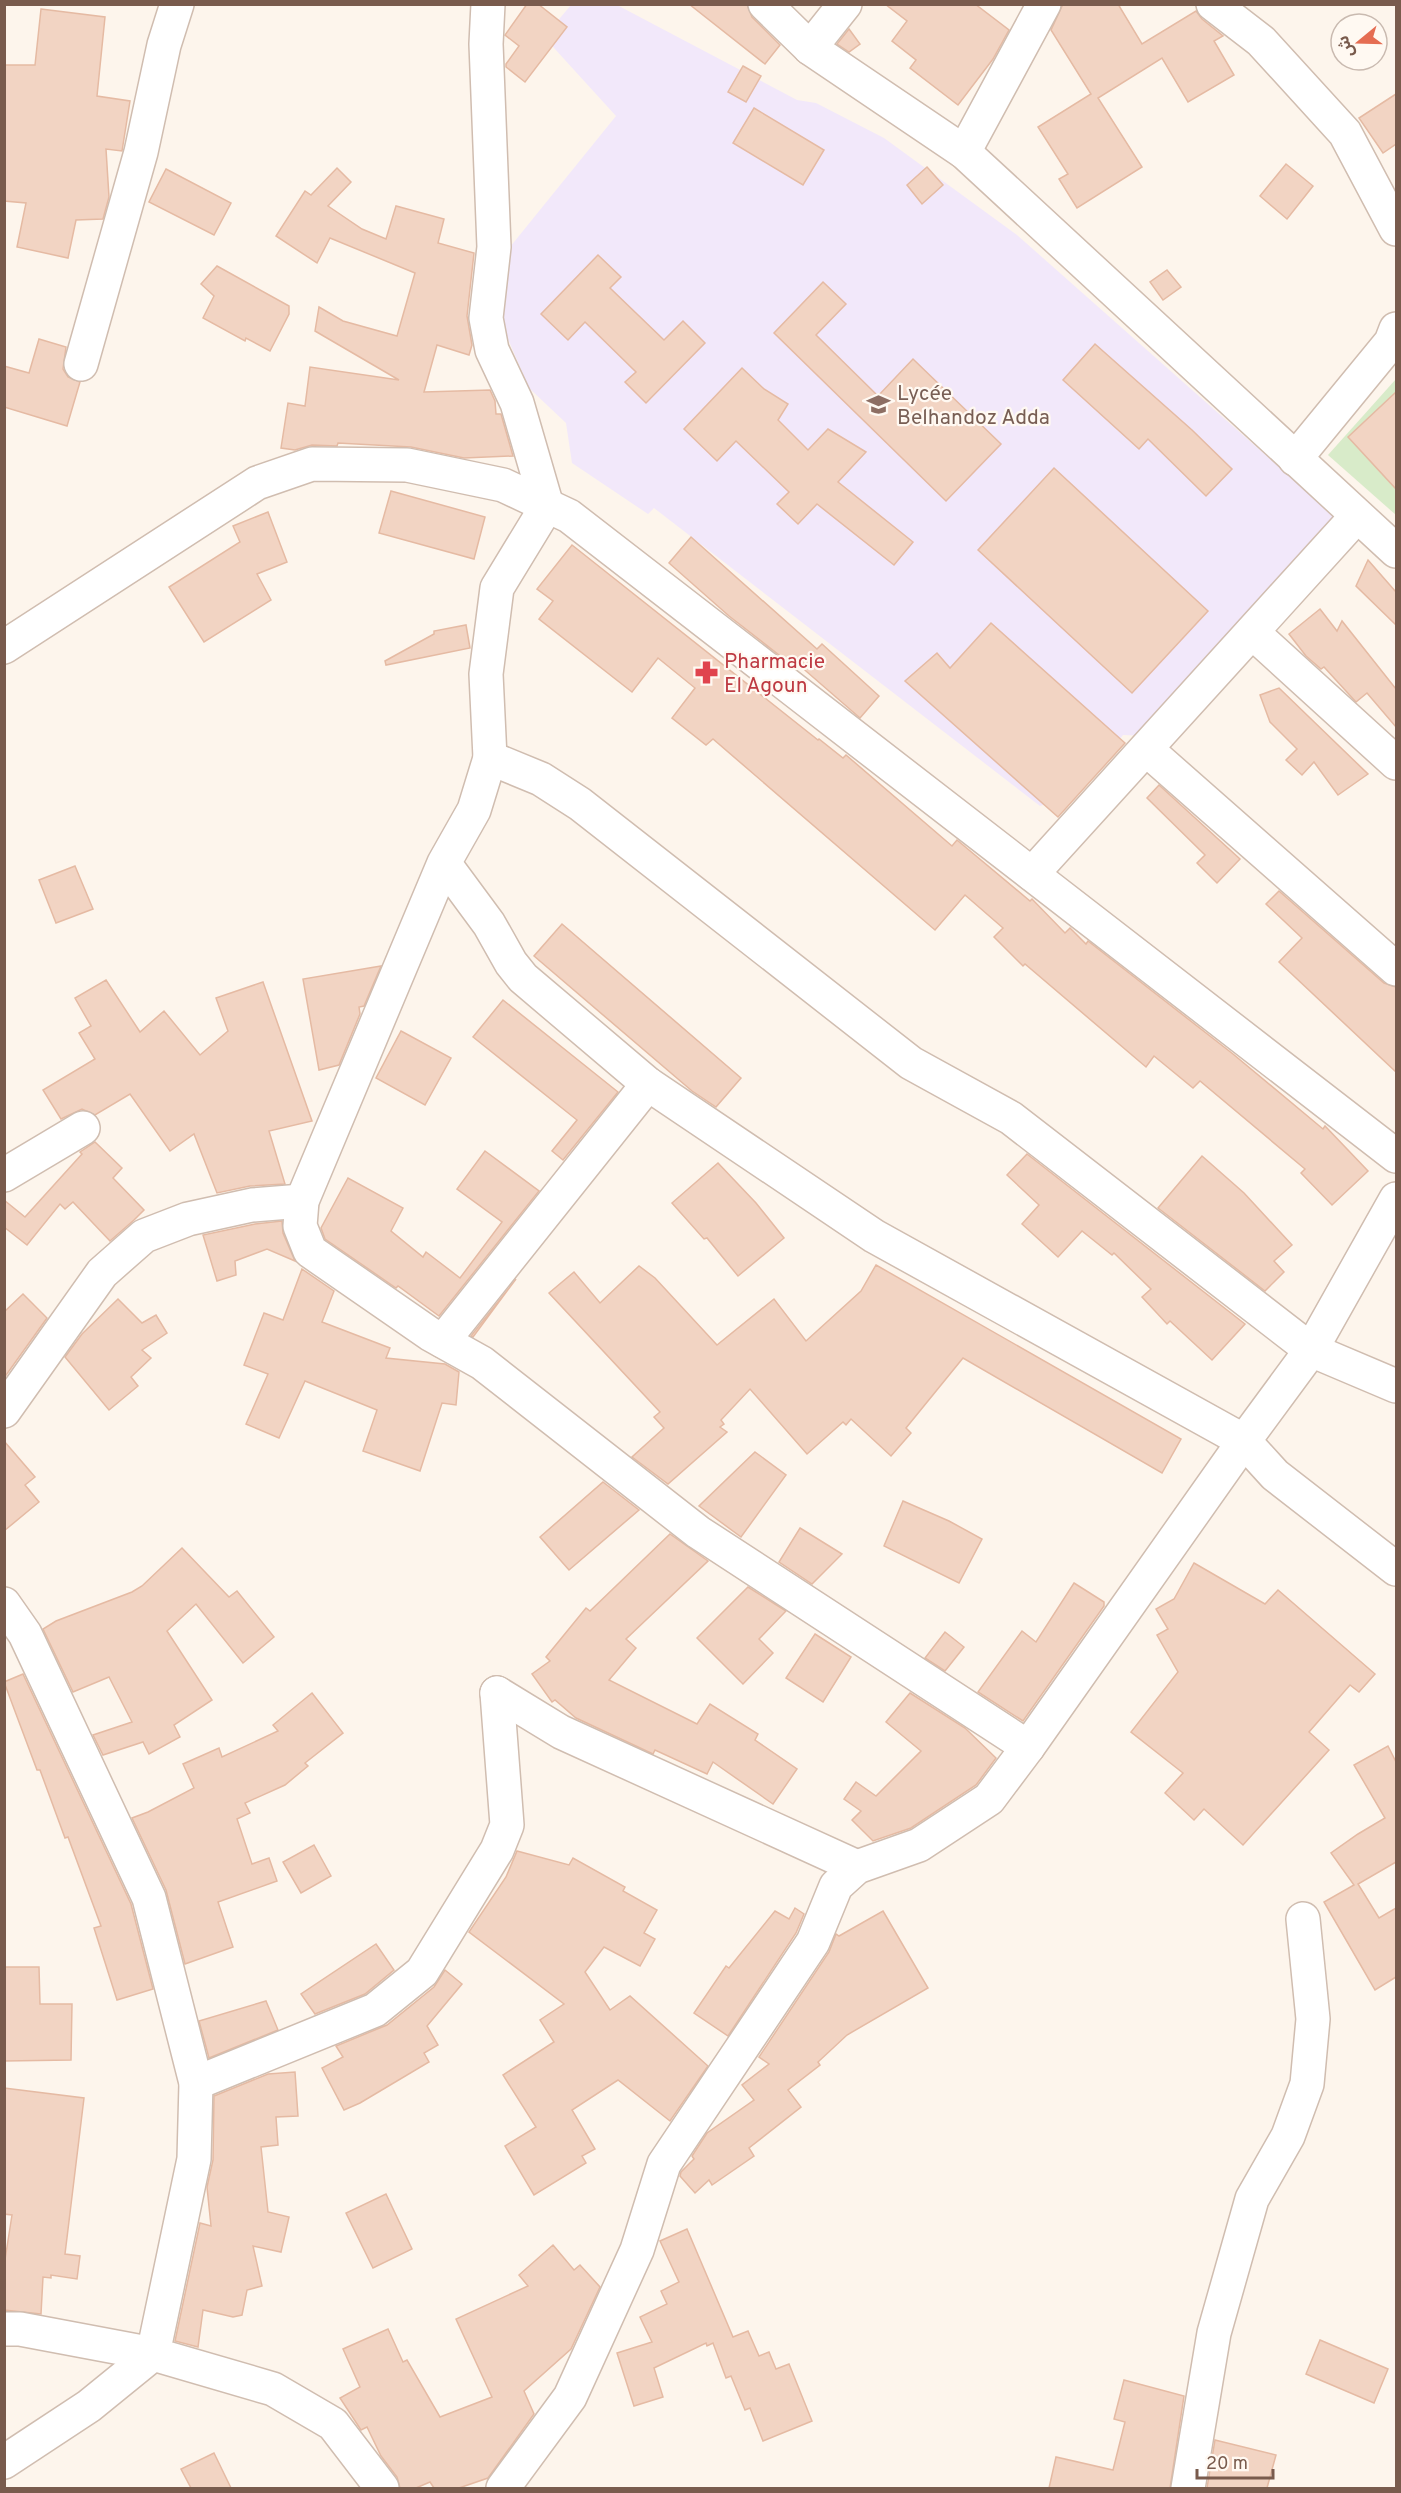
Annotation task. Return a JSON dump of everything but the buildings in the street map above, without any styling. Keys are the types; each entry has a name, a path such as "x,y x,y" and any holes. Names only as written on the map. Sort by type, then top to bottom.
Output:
{"street":[{"path":"81,364 141,152 164,45 177,4"},
{"path":"488,4 486,44 494,247 486,318 492,350 517,403 548,506 497,588 486,674 490,758 474,810 444,863 302,1201 300,1226 310,1251 443,1341 482,1363 698,1532 1029,1747"},
{"path":"765,4 810,48 963,152 1396,551"},
{"path":"810,48 845,4"},
{"path":"963,152 1044,4"},
{"path":"1213,4 1261,41 1345,133 1396,229"},
{"path":"1295,459 1391,342 1396,329"},
{"path":"4,647 256,483 312,464 406,465 503,485 569,516 1396,1156"},
{"path":"1032,874 1357,516"},
{"path":"1252,632 1396,763"},
{"path":"1146,749 1396,969"},
{"path":"490,758 541,779 580,804 911,1063 1011,1118 1311,1350 1396,1386"},
{"path":"444,863 489,924 511,963 524,978 648,1084 874,1236 1244,1441 1275,1475 1396,1569"},
{"path":"443,1341 648,1084"},
{"path":"4,1175 83,1128"},
{"path":"503,2488 570,2397 638,2250 664,2164 813,1942 836,1886 857,1866 919,1845 989,1799 1029,1747 1244,1441 1311,1350 1396,1199"},
{"path":"4,1411 102,1273 144,1236 188,1219 252,1205 302,1201"},
{"path":"4,1604 25,1634 149,1898 196,2084 194,2159 153,2354 89,2406 4,2462"},
{"path":"196,2084 375,2010 422,1972 497,1850 507,1825 497,1693 561,1732 857,1866"},
{"path":"1188,2488 1214,2333 1252,2199 1288,2136 1307,2085 1313,2019 1304,1919"},
{"path":"4,2330 20,2329 153,2354 273,2390 333,2424 382,2488"}],"shaded area":[{"name":"Lycée Belhandoz Adda","path":"571,5 617,5 797,100 816,103 884,138 1017,235 1339,520 1149,736 1123,735 1062,812 1048,803 1040,806 654,508 648,514 572,463 566,423 529,388 499,318 510,247 616,116 544,37"}],"green space":[{"path":"1396,379 1396,515 1328,455"}],"place":[{"name":"Lycée Belhandoz Adda","path":"879,405"},
{"name":"Pharmacie El Agoun","path":"706,673"}]}
